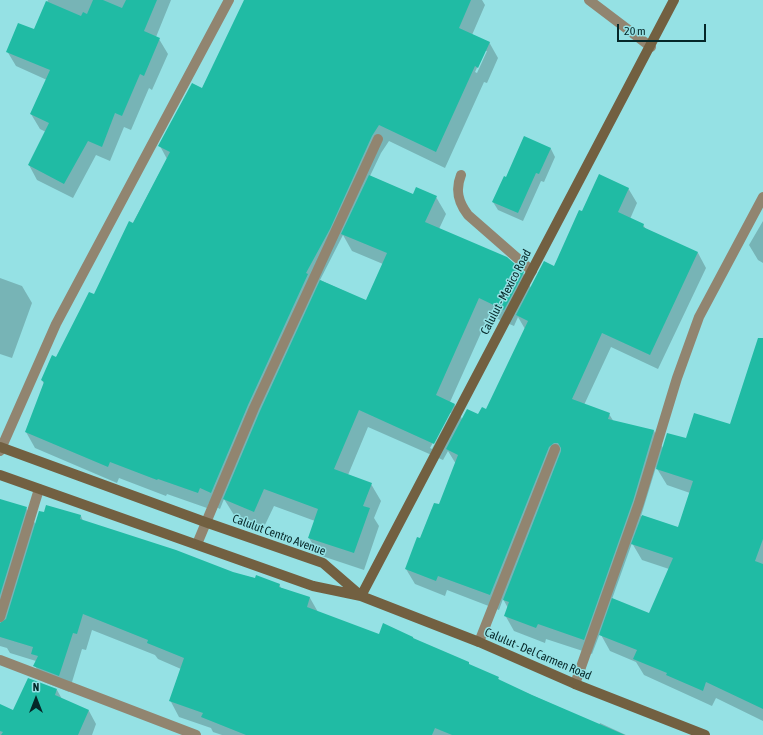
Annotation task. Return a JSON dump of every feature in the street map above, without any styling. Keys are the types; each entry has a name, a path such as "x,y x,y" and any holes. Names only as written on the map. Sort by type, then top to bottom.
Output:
{"main road":[{"name":"Calulut - Mexico Road","path":"361,596 651,47 674,0"},
{"name":"Calulut Centro Avenue","path":"0,449 323,563 361,596"},
{"path":"0,475 313,586 361,596"},
{"name":"Calulut - Del Carmen Road","path":"361,596 479,642 691,732 705,735"}],"street":[{"path":"0,449 56,324 229,0"},
{"path":"589,0 651,47"},
{"path":"197,544 254,408 378,139"},
{"path":"461,175 458,183 458,197 462,207 468,215 532,271"},
{"path":"575,684 639,502 677,378 699,317 763,197"},
{"path":"479,642 555,450"},
{"path":"0,617 39,489"},
{"path":"0,660 196,735"}],"building":[{"path":"93,0 103,0 122,8 126,0 157,0 144,31 160,38 144,76 140,74 122,116 115,113 102,147 88,141 64,184 28,165 49,123 30,114 50,70 6,52 18,23 34,29 46,1 81,16 83,12 87,14"},
{"path":"244,0 471,0 459,28 490,42 478,68 475,66 436,152 379,125 372,136 330,229 306,273 308,274 248,405 211,493 200,488 198,493 158,479 157,480 110,462 108,467 25,432 44,382 41,380 52,355 56,357 89,292 94,294 129,221 133,223 170,152 158,146 192,83 202,88"},
{"path":"524,136 551,148 539,174 536,173 518,213 492,202 504,176 506,177"},
{"path":"599,174 629,188 618,212 644,224 643,227 698,252 650,355 602,333 572,399 610,413 608,419 654,430 633,501 584,640 538,624 536,628 504,616 509,602 503,600 561,451 558,443 554,443 549,447 490,595 438,576 436,581 405,569 417,537 420,538 434,503 439,504 458,455 446,449 467,409 478,414 482,407 486,409 528,321 516,315 544,261 554,266 579,210 582,211"},
{"path":"369,175 413,194 416,187 437,196 425,222 507,257 524,272 504,310 479,298 436,395 455,404 434,444 359,410 334,469 372,483 363,506 370,508 354,553 308,538 318,509 264,489 254,512 223,499 260,411 320,280 366,300 387,253 341,234"},
{"path":"758,338 763,338 763,539 755,561 763,564 763,709 706,682 703,691 666,675 667,673 633,659 637,650 599,635 612,598 649,613 673,558 631,544 642,515 678,527 693,481 656,469 667,433 686,438 694,413 730,424"},
{"path":"0,499 27,507 0,595"},
{"path":"46,505 81,515 80,519 176,550 233,572 255,578 256,575 280,584 279,587 310,597 307,607 379,634 383,623 413,638 469,662 469,664 499,677 498,679 532,695 625,735 452,735 435,728 432,735 246,735 201,717 203,713 169,701 184,658 147,643 148,640 83,614 77,634 73,633 59,676 33,666 38,656 31,654 33,647 0,637 0,623 6,619 39,511 44,512"},
{"path":"28,678 57,689 55,695 89,710 78,735 1,735 3,732 0,731 0,704 13,710"}]}
